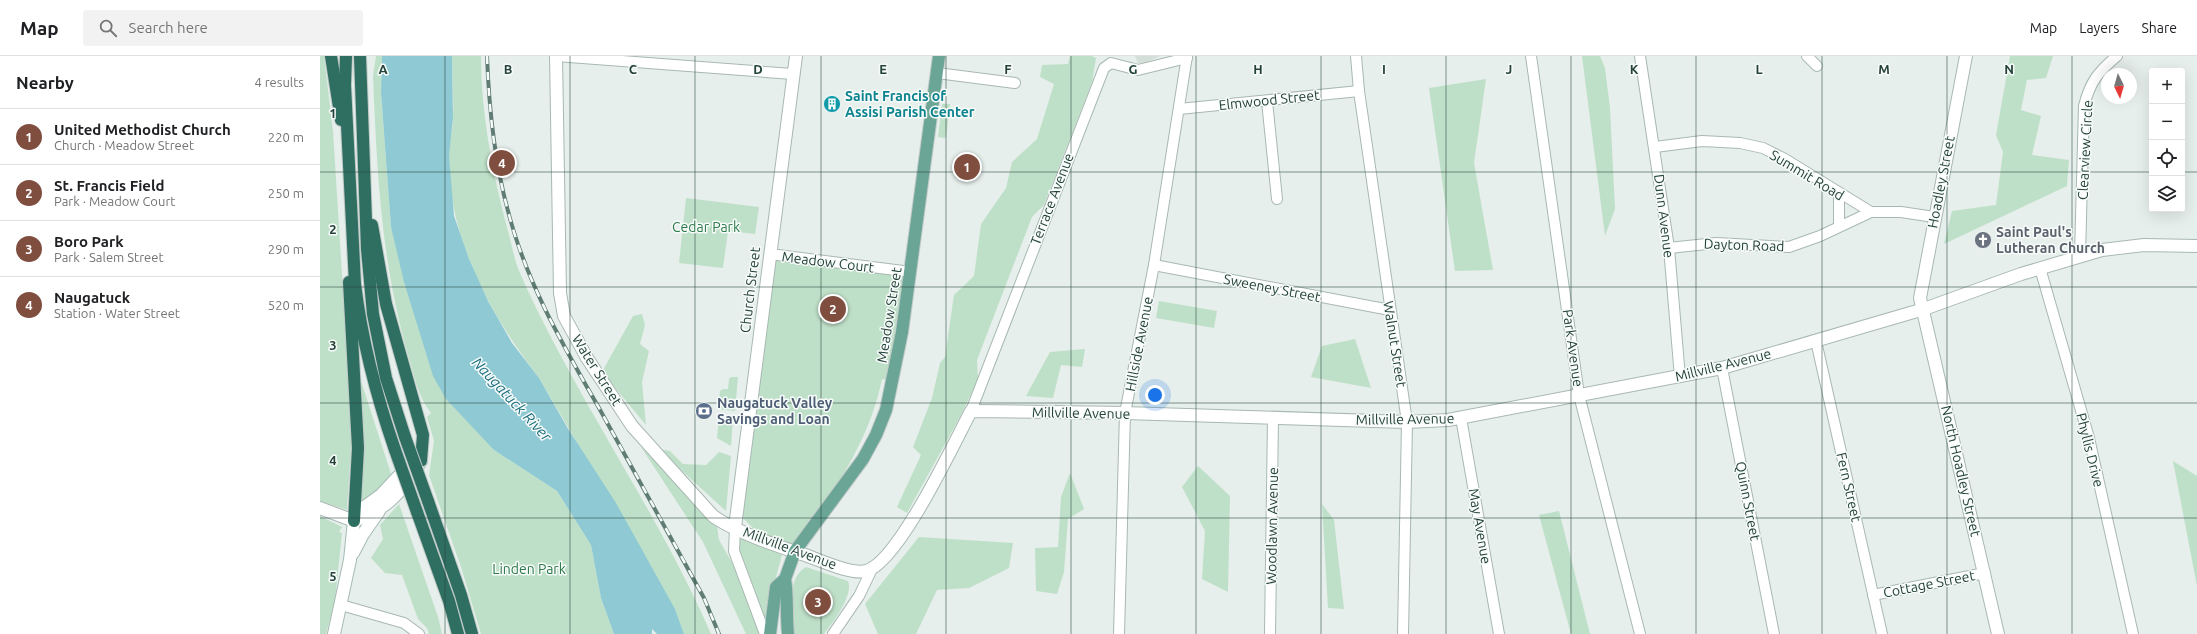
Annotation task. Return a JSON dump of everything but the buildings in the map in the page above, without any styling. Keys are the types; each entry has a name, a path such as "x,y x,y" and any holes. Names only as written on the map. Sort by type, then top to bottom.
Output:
{"highway":[{"path":"331,56 349,168"},
{"path":"346,56 349,168 355,284 365,349 382,413 449,601 458,634"},
{"path":"360,56 364,184 373,314 386,378 405,437 451,564 472,634"},
{"path":"361,119 368,56"},
{"path":"364,184 386,304 423,435 421,461"},
{"path":"352,217 349,299 358,448 354,521"}],"main road":[{"name":"Meadow Street","path":"795,551 860,463 882,422 894,378 911,272 939,56"},
{"path":"770,634 776,586 784,579 795,551"},
{"path":"784,579 787,590 786,609 788,634"}],"street":[{"path":"556,56 793,74"},
{"name":"Water Street","path":"556,56 560,293 564,316 586,358 632,426 713,516 735,527"},
{"name":"Church Street","path":"735,527 796,56"},
{"name":"Walnut Street","path":"1356,56 1359,91 1407,422 1403,634"},
{"name":"Park Avenue","path":"1531,56 1579,395 1640,634"},
{"name":"Dunn Avenue","path":"1640,56 1655,146 1669,248 1680,377"},
{"path":"1807,56 1816,66"},
{"name":"Hoadley Street","path":"1924,309 1920,298 1934,217 1966,56"},
{"name":"Clearview Circle","path":"2080,255 2084,106 2089,88 2101,68 2117,56"},
{"name":"Hillside Avenue","path":"1119,634 1125,413 1154,265 1187,57"},
{"name":"Terrace Avenue","path":"971,411 1104,68 1111,63 1138,70 1187,57"},
{"path":"937,73 1015,83"},
{"name":"Elmwood Street","path":"1179,109 1359,91"},
{"path":"1266,101 1277,199"},
{"name":"Summit Road","path":"1655,146 1702,140 1740,143 1763,148 1807,172 1839,194 1871,212 1902,212 1934,217"},
{"path":"1839,194 1839,226"},
{"name":"Dayton Road","path":"1669,248 1716,243 1789,247 1806,242 1871,212"},
{"name":"Millville Avenue","path":"971,411 1125,413 1407,422 1461,418 1722,368 1924,309 2080,255 2122,247 2197,246"},
{"name":"Meadow Court","path":"770,254 911,272"},
{"name":"Sweeney Street","path":"1154,265 1390,310"},
{"name":"Phyllis Drive","path":"2040,268 2089,438 2133,634"},
{"name":"North Hoadley Street","path":"1924,309 1998,634"},
{"name":"Fern Street","path":"1816,341 1882,634"},
{"name":"Quinn Street","path":"1722,368 1774,634"},
{"path":"833,634 859,596 872,569 879,565 889,554 915,514 971,411"},
{"name":"Woodlawn Avenue","path":"1270,634 1273,418"},
{"name":"May Avenue","path":"1461,418 1499,634"},
{"path":"350,560 363,534 382,509 412,475 421,461"},
{"path":"334,634 350,560 354,521 359,511 381,495 409,465 421,461"},
{"path":"320,508 354,521 382,509"},
{"path":"735,527 734,551 765,634"},
{"name":"Millville Avenue","path":"735,527 795,551 855,571 872,569"},
{"name":"Cottage Street","path":"1873,595 1984,573"},
{"path":"341,605 404,623 419,634"}],"shaded area":[{"path":"1135,56 1160,56 1147,62 1138,63"}],"green space":[{"path":"320,56 324,56 333,131 352,433 347,510 320,501"},
{"name":"Linden Park","path":"376,56 382,56 381,92 391,227 494,450 557,491 591,545 601,598 614,634 481,634 462,570 429,475 434,441 427,417 431,413 423,400 414,378 399,320 392,285 382,217 376,148 373,76"},
{"path":"452,56 481,56 483,100 489,144 503,210 520,273 565,365 666,542 690,588 711,634 684,634 675,609 539,378 504,328 475,274 464,246 456,217 451,187 449,156 453,122"},
{"path":"1070,56 1092,56 1096,58 1092,82 1044,205 1032,217 977,360 978,379 961,415 907,513 897,507 921,455 913,447 932,398 940,363 945,357 954,295 974,276 981,224 1006,188 1012,162 1037,139 1054,84 1040,77 1042,65 1068,64"},
{"path":"1582,56 1600,56 1605,68 1610,108 1615,209 1605,236"},
{"path":"2010,56 2053,56 2046,78 2027,80 2021,110 2041,116 2032,155 2069,160 2067,186 1944,244 1952,211 1996,205 2003,152 1996,135"},
{"path":"1486,79 1474,163 1493,270 1455,271 1429,88"},
{"path":"942,104 950,104 946,138 938,137"},
{"name":"Cedar Park","path":"686,198 759,207 755,234 728,231 723,268 679,263"},
{"path":"769,254 911,272 893,381 882,379 876,403 868,425 847,468 821,509 792,547 759,534 741,516 763,362"},
{"path":"1159,301 1217,311 1214,328 1156,318"},
{"path":"642,314 645,325 640,344 649,351 642,382 646,425 602,372 633,316"},
{"path":"1355,339 1371,388 1311,377 1322,346"},
{"path":"1085,349 1082,367 1061,365 1053,398 1026,396 1050,352"},
{"path":"731,377 738,377 735,411 718,409 720,391 723,389 728,389 729,379"},
{"path":"358,380 362,384 392,477 365,502 360,502"},
{"path":"719,417 733,418 731,446 717,438"},
{"path":"641,447 717,526 719,540 738,573 759,634 746,634 703,542"},
{"path":"658,449 670,451 683,464 706,465 719,452 731,456 726,511"},
{"path":"2173,461 2197,476 2197,586"},
{"path":"1198,466 1230,496 1228,592 1202,579 1205,531 1182,487"},
{"path":"1070,473 1084,509 1068,519 1064,572 1057,594 1036,591 1035,548 1058,547 1061,497"},
{"path":"399,504 438,617 442,634 429,634 427,628 418,619 402,575 385,573 371,558 383,539 380,525"},
{"path":"1322,504 1334,520 1344,609 1328,608"},
{"path":"1559,511 1590,634 1571,634 1539,515"},
{"path":"320,516 342,527 339,532 342,533 335,600 326,634 320,634"},
{"path":"736,535 782,555 769,603 766,627 736,544"},
{"path":"919,537 1013,543 1009,568 969,588 937,590 916,634 878,634 865,604"},
{"path":"806,567 848,581 848,594 842,608 824,634 792,634 791,597 795,579"}],"water":[{"name":"Naugatuck River","path":"382,56 452,56 453,118 449,156 454,216 469,259 488,301 512,343 539,378 567,427 616,503 675,609 684,634 657,634 652,629 652,634 614,634 601,598 591,545 557,491 494,450 446,399 433,376 404,282 391,227 381,92"}],"railway":[{"path":"487,56 491,115 499,173 516,237 535,288 559,337 704,598 719,634"}],"place":[{"name":"Saint Francis of Assisi Parish Center","path":"832,104"},
{"name":"Naugatuck","path":"502,163"},
{"name":"United Methodist Church","path":"967,167"},
{"name":"Saint Paul's Lutheran Church","path":"1983,240"},
{"name":"St. Francis Field","path":"833,309"},
{"name":"Naugatuck Valley Savings and Loan","path":"704,411"},
{"name":"Boro Park","path":"818,602"}]}
